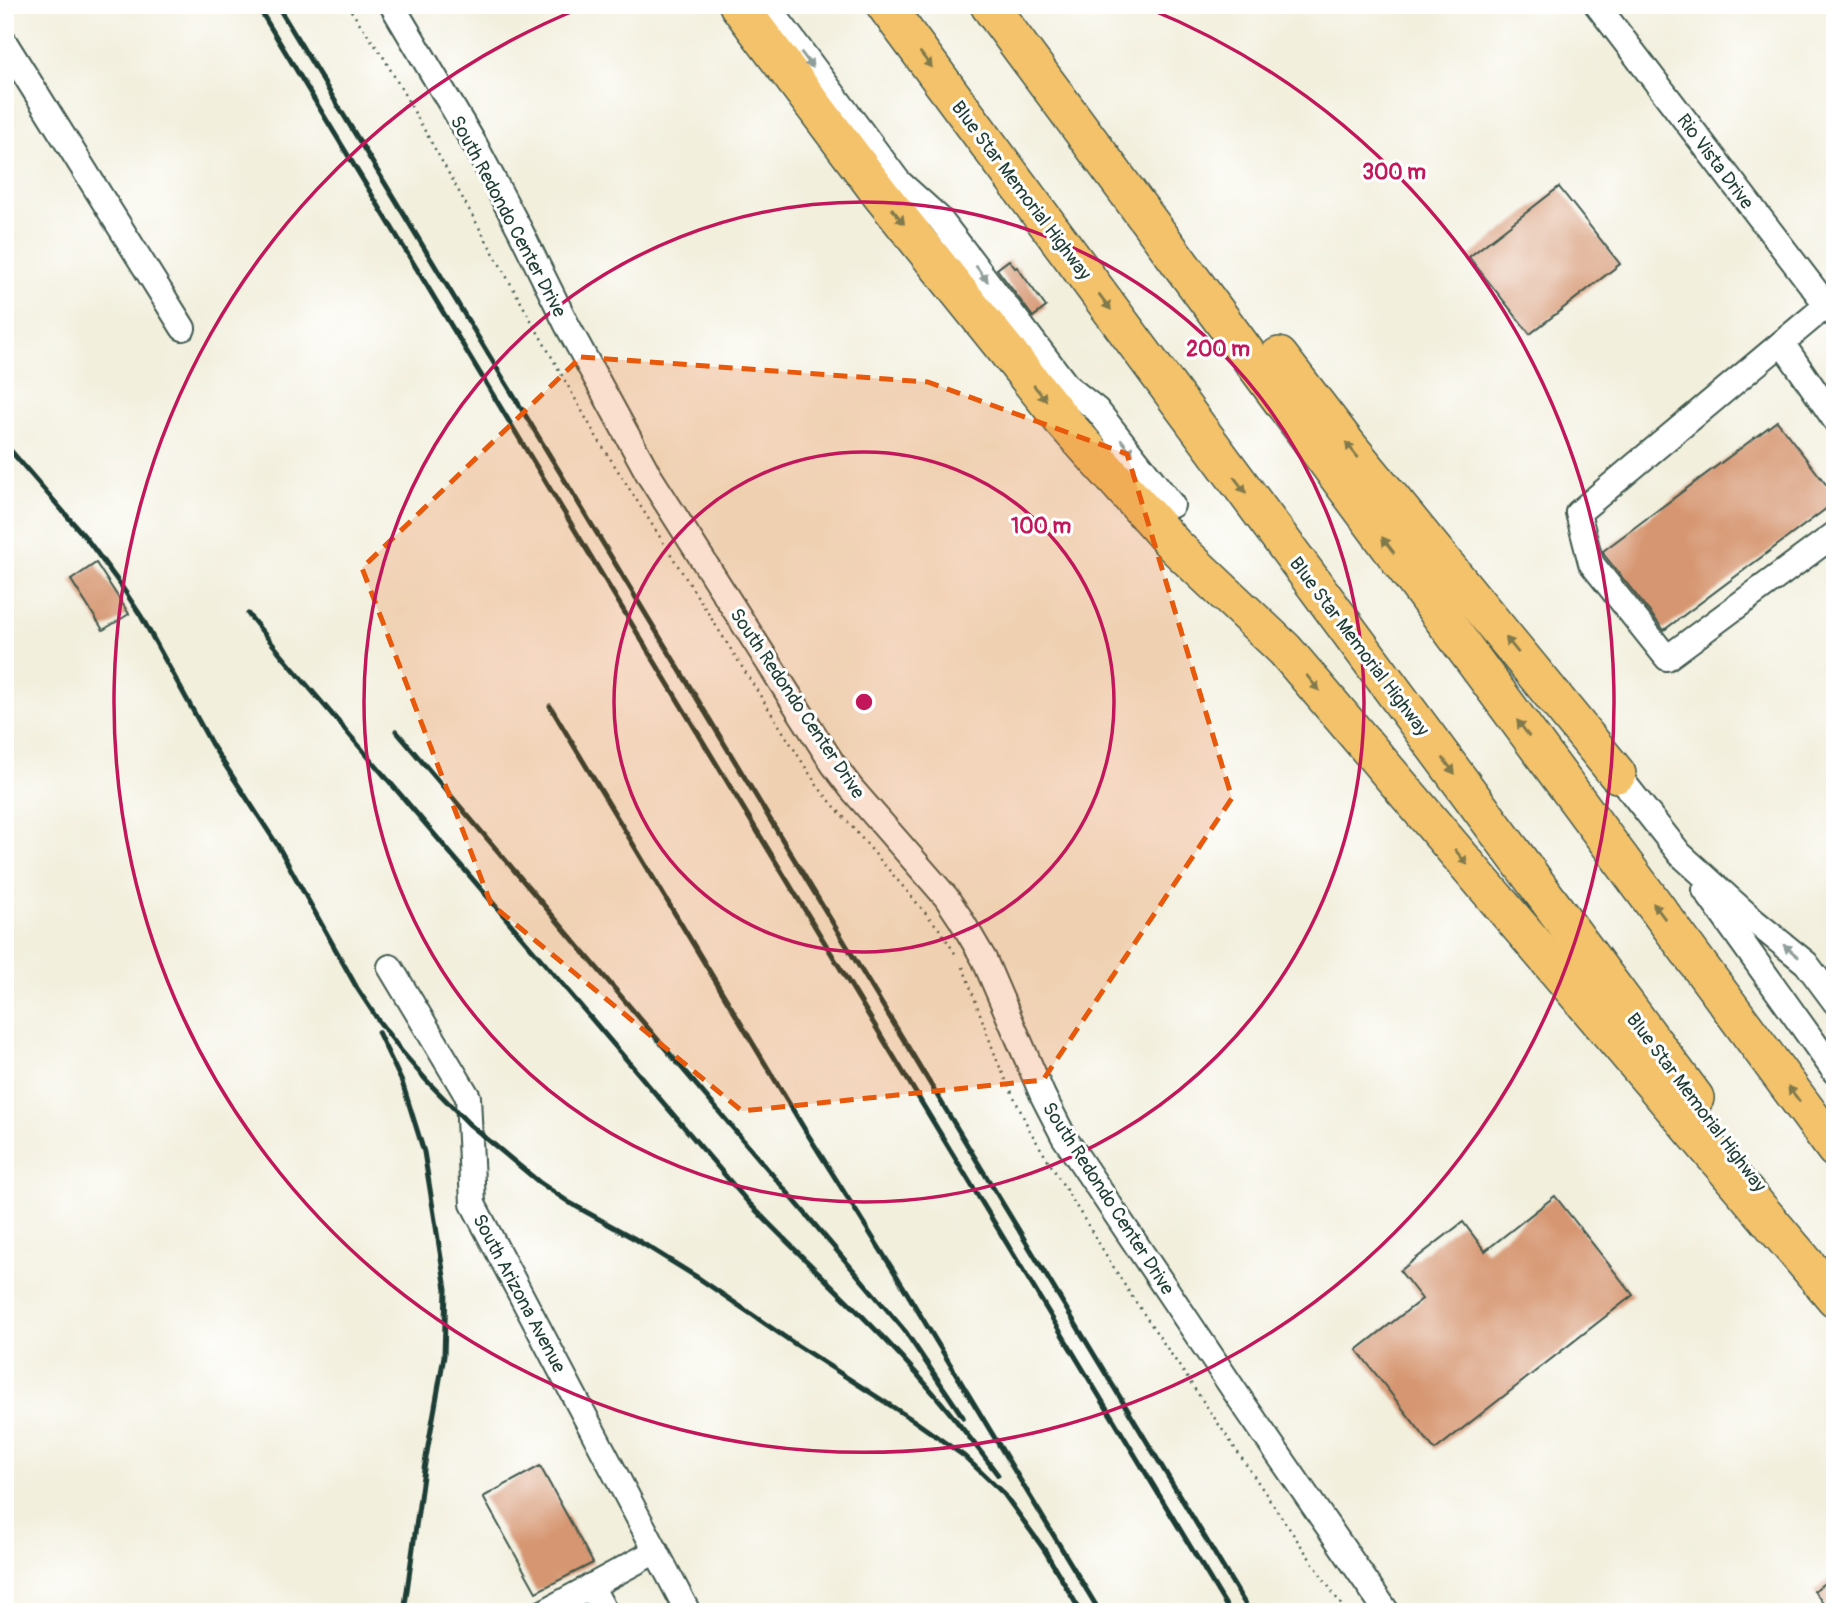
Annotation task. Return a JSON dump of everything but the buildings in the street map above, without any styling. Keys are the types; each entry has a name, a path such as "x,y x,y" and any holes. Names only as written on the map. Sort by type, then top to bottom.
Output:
{"highway":[{"path":"738,5 881,195 1062,420 1175,546 1285,650"},
{"name":"Blue Star Memorial Highway","path":"885,5 1835,1287"},
{"path":"990,5 1079,99 1349,447 1617,774"},
{"path":"990,5 1835,1149"},
{"path":"1172,505 1285,650 1835,1298"}],"street":[{"path":"766,5 899,182 939,218 1069,387 1097,410 1172,505"},
{"name":"Rio Vista Drive","path":"1597,5 1831,311"},
{"name":"South Redondo Center Drive","path":"393,10 475,145 566,325 650,477 833,764 946,897 960,918 984,959 1043,1096 1064,1137 1387,1612"},
{"path":"5,43 183,328"},
{"path":"1831,311 1782,342 1578,513 1591,563 1667,658 1835,534"},
{"path":"1782,342 1835,420"},
{"path":"1617,774 1680,853 1835,1072"},
{"path":"1680,853 1754,921 1806,963 1835,1003"},
{"name":"South Arizona Avenue","path":"390,967 468,1097 473,1204 688,1612"},
{"path":"544,1612 656,1551"},
{"path":"591,1586 605,1612"}],"path":[{"path":"347,5 384,58 596,436 818,787 940,930 957,957"},
{"path":"963,966 998,1063 1030,1131 1127,1289 1346,1612"}],"highlighted area":[{"path":"581,357 928,382 1127,454 1232,798 1043,1080 742,1111 491,904 362,568"}],"railway":[{"path":"257,5 1230,1612"},
{"path":"277,5 1250,1612"},
{"path":"5,444 86,538 120,584 141,616 212,745 278,846 357,988 402,1052 427,1081 469,1124 539,1182 700,1279 964,1456 1004,1494 1046,1552"},
{"path":"248,614 747,1201 904,1359 998,1475"},
{"path":"550,706 1100,1612"},
{"path":"396,731 905,1331 963,1417"},
{"path":"378,1032 402,1082 424,1152 446,1289 444,1356 424,1469 404,1612"},
{"path":"1042,1546 1081,1612"}]}
